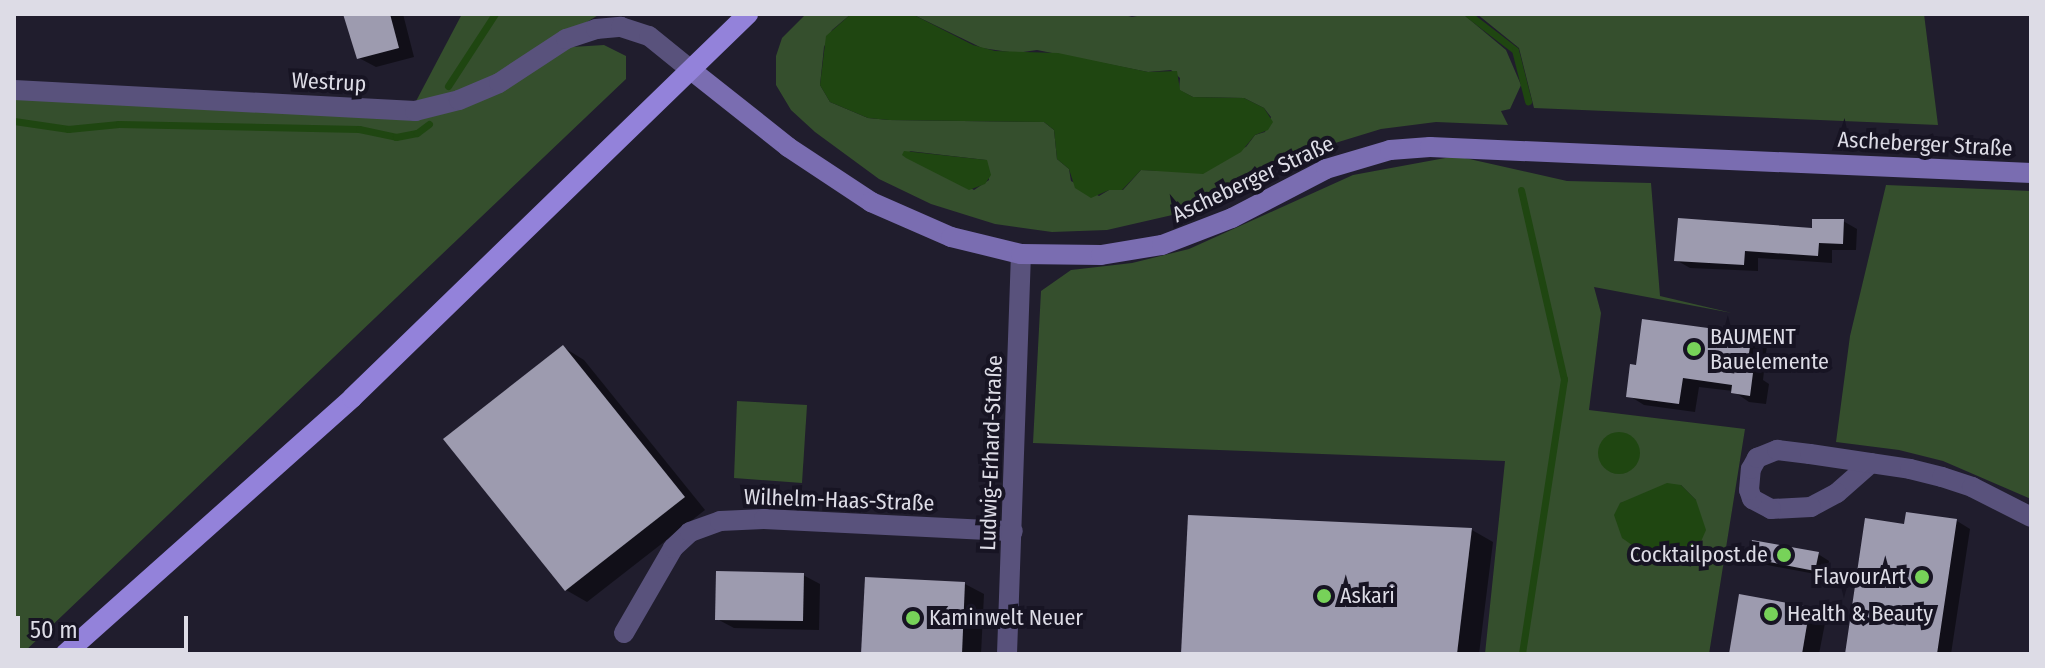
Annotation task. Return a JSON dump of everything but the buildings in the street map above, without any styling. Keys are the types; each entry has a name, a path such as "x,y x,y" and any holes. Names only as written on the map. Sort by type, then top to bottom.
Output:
{"main road":[{"path":"65,654 297,449 748,14"}],"street":[{"name":"Westrup","path":"14,90 415,111 459,100 499,83 566,39 622,20 649,36 691,70"},
{"name":"Ascheberger Straße","path":"691,70 788,147 871,202 951,237 1021,254 1101,255 1162,245 1232,218 1326,169 1390,150 1416,148 2031,173"},
{"name":"Ludwig-Erhard-Straße","path":"1007,654 1021,254"},
{"path":"1871,463 1837,493 1811,507 1771,509 1752,499 1749,490 1751,469 1757,458 1766,452 1871,463 1942,477 1972,487 2031,517"},
{"name":"Wilhelm-Haas-Straße","path":"624,633 673,548 690,532 720,521 764,519 1013,531"}],"shaded area":[{"path":"462,14 600,14 497,77 414,105"},
{"path":"806,14 851,14 832,30 824,47 820,85 830,102 868,118 889,120 1044,122 1054,130 1057,159 1069,169 1071,181 1099,196 1109,190 1123,190 1141,170 1166,171 1246,147 1255,135 1265,132 1271,117 1264,108 1244,98 1193,97 1179,90 1180,78 1171,70 1148,72 1037,50 1016,53 982,48 912,14 1121,14 1132,17 1147,14 1463,14 1506,50 1521,85 1510,109 1501,111 1508,125 1436,122 1381,129 1296,155 1212,201 1181,213 1107,230 1052,232 995,224 931,204 879,179 815,132 791,110 776,85 776,56 782,38","holes":["909,151 986,160 989,180 974,190"]},
{"path":"851,14 912,14 973,45 995,51 1058,53 1148,72 1177,71 1180,90 1193,97 1244,98 1264,108 1273,122 1268,130 1255,135 1241,152 1203,174 1141,170 1122,190 1109,190 1091,198 1075,188 1069,169 1057,159 1054,130 1044,122 889,120 868,118 830,102 820,85 826,36"},
{"path":"1477,14 1924,14 1938,125 1534,108 1519,48"},
{"path":"604,45 626,56 626,79 22,654 14,654 14,96 414,118 572,47"},
{"path":"904,151 987,160 991,175 985,184 969,190 906,158 902,155"},
{"path":"1456,156 1567,181 1651,183 1660,296 1732,313 1594,287 1601,313 1589,410 1745,429 1709,654 1485,654 1505,461 1033,443 1041,291 1071,270 1132,263 1189,249 1353,175","holes":["1681,485 1696,500 1620,503"]},
{"path":"1886,185 2031,191 2031,499 1943,461 1899,450 1836,442 1850,336"},
{"path":"737,401 807,405 802,483 734,478"},
{"path":"1619,432 1634,438 1640,453 1634,468 1619,474 1604,468 1598,453 1604,438"},
{"path":"1667,483 1681,485 1696,500 1706,530 1699,546 1689,551 1658,556 1642,552 1622,538 1614,515 1620,503"}],"waterway":[{"path":"448,86 495,14"},
{"path":"1468,14 1515,50 1528,101"},
{"path":"14,121 68,129 119,124 359,129 396,137 417,133 429,124"},
{"path":"1521,190 1564,379 1522,654"}],"place":[{"name":"BAUMENT Bauelemente","path":"1694,349"},
{"name":"Cocktailpost.de","path":"1784,555"},
{"name":"FlavourArt","path":"1922,577"},
{"name":"Askari","path":"1324,596"},
{"name":"Health & Beauty","path":"1771,614"},
{"name":"Kaminwelt Neuer","path":"913,618"}]}
